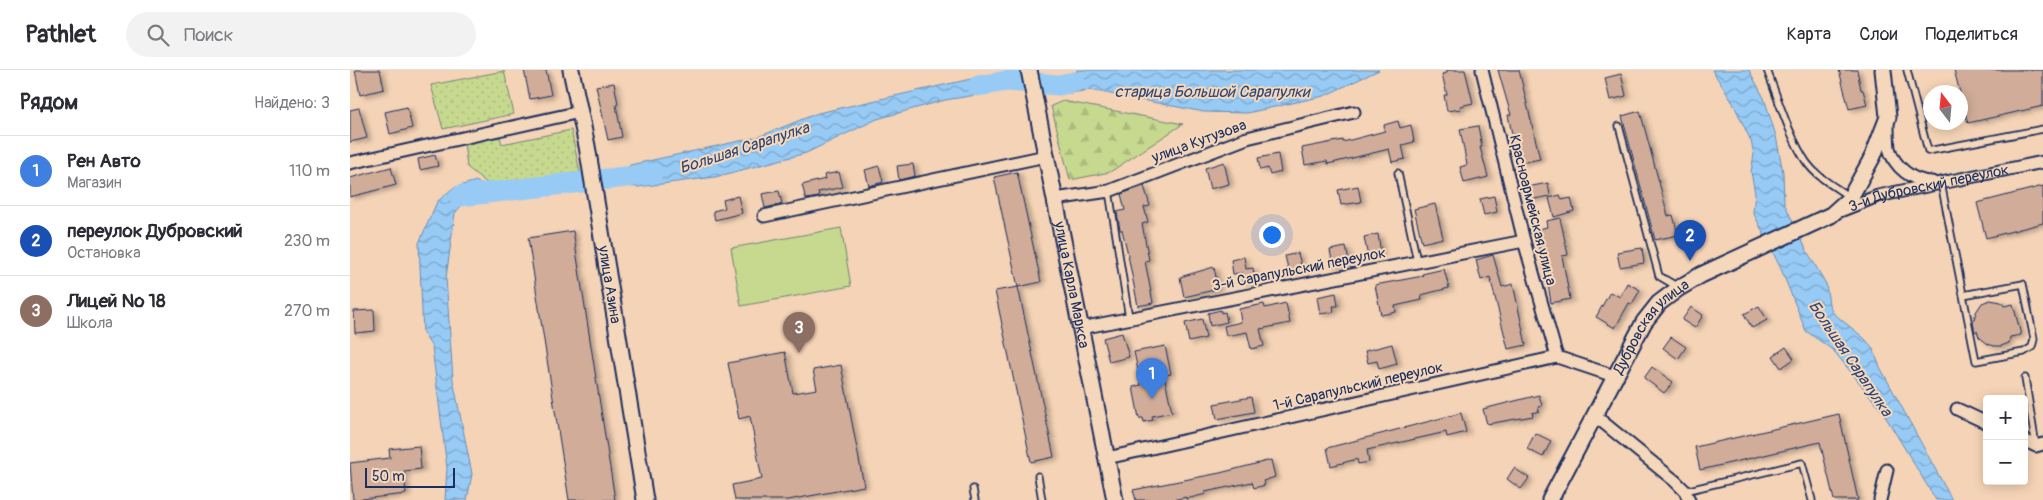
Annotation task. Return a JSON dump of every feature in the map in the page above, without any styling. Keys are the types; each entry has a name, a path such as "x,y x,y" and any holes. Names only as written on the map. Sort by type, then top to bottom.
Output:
{"main road":[{"name":"улица Азина","path":"571,70 587,146 645,500"},
{"name":"улица Карла Маркса","path":"1028,70 1115,500"},
{"path":"1883,70 1888,117"},
{"name":"Дубровская улица","path":"1550,500 1614,376 1644,322 1659,303 1701,274 1825,218 1850,198 1874,156 1888,117"}],"street":[{"name":"Красноармейская улица","path":"1482,70 1524,241 1557,357"},
{"path":"350,163 580,112"},
{"name":"улица Кутузова","path":"1055,199 1109,191 1247,138 1354,112"},
{"path":"1888,117 1889,147 1899,166 1908,174 1924,182 1942,183"},
{"path":"764,216 1046,156"},
{"name":"3-й Дубровский переулок","path":"1825,218 1878,196 2043,162"},
{"name":"3-й Сарапульский переулок","path":"1080,328 1524,241"},
{"path":"1557,357 1614,376"},
{"name":"1-й Сарапульский переулок","path":"1107,458 1557,357"},
{"path":"1957,409 1983,421"},
{"path":"1594,415 1675,481 1687,496"},
{"path":"1880,500 1887,470"}],"lane":[{"path":"1767,70 1799,150 1807,163 1819,176 1850,198"},
{"path":"1907,70 1928,151 2043,130"},
{"path":"1619,126 1659,276 1679,288"},
{"path":"1398,173 1417,261"},
{"path":"1942,183 1963,295 1976,361 2024,352 2032,347 2034,339 2023,284 1963,295"},
{"path":"1109,191 1129,318"},
{"path":"2025,378 2039,445"},
{"path":"1687,496 1802,463 1812,500"},
{"path":"1038,476 1042,500"},
{"path":"973,489 975,500"}],"green space":[{"path":"504,71 514,114 443,129 431,85"},
{"path":"1063,101 1183,124 1110,172 1070,180 1051,106"},
{"path":"571,130 581,177 492,187 467,167 464,143 500,137 502,144"},
{"path":"841,228 851,286 741,306 731,248"}],"water":[{"name":"старица Большой Сарапулки","path":"1077,70 1379,70 1324,96 1247,113 1204,112 1090,90 1070,93 1047,91 1044,81 1075,77"},
{"path":"1712,70 1749,70 1764,98 1776,136 1783,172 1784,203 1807,251 1826,284 1829,304 1833,313 1864,338 1872,347 1880,367 1952,500 1936,500 1882,411 1834,351 1806,331 1781,269 1753,212 1755,193 1751,172 1754,154 1751,141 1733,103"},
{"path":"1005,74 1008,90 945,100 877,119 806,153 715,177 638,187 618,186 630,165 758,137 818,113 971,79"},
{"path":"476,181 487,189 487,198 467,199 455,213 446,278 453,380 472,474 467,500 445,500 447,468 432,347 423,333 419,243 437,202 453,188"}],"building":[{"path":"355,70 380,70 384,89 360,95"},
{"path":"524,70 546,70 551,95 530,99"},
{"path":"1447,70 1465,70 1473,103 1460,106 1461,109 1447,111 1444,95 1447,95 1442,74 1447,73"},
{"path":"1498,70 1519,70 1540,159 1520,163 1508,115 1511,115"},
{"path":"1839,70 1857,70 1861,90 1863,90 1867,105 1849,109"},
{"path":"1954,70 2043,70 2043,106 1968,123 1968,85 1958,85"},
{"path":"1621,74 1626,96 1610,100 1605,78"},
{"path":"614,83 622,137 608,140 596,86"},
{"path":"407,107 412,128 390,134 385,112"},
{"path":"359,108 367,138 350,142 350,110"},
{"path":"1640,111 1668,216 1673,215 1678,235 1655,240 1622,116"},
{"path":"1398,121 1400,128 1411,125 1414,142 1402,145 1405,159 1392,162 1389,149 1328,164 1327,161 1305,165 1302,148 1343,140 1343,142 1385,131 1384,125"},
{"path":"1478,126 1482,147 1480,147 1488,177 1464,183 1460,167 1467,165 1460,129"},
{"path":"1278,154 1281,172 1270,175 1268,168 1260,170 1258,158"},
{"path":"435,155 438,166 420,170 418,159"},
{"path":"1224,162 1229,184 1210,189 1205,168"},
{"path":"913,164 915,176 899,180 897,166"},
{"path":"879,166 883,182 869,186 865,170"},
{"path":"391,167 396,185 350,197 350,178"},
{"path":"839,172 843,187 818,192 819,197 806,199 802,185 825,179 824,175"},
{"path":"1017,172 1041,282 1018,287 994,177"},
{"path":"1548,183 1550,196 1529,200 1527,187"},
{"path":"1144,186 1150,206 1144,207 1148,222 1142,224 1149,260 1145,261 1153,303 1138,306 1117,212 1125,210 1121,194"},
{"path":"1358,186 1361,202 1341,205 1338,190"},
{"path":"2043,186 2043,223 1986,238 1977,203"},
{"path":"779,191 782,204 765,208 762,194"},
{"path":"1560,195 1562,200 1571,198 1574,211 1554,217 1549,198"},
{"path":"738,196 742,213 715,220 713,211 725,208 723,200"},
{"path":"1494,196 1497,212 1484,215 1480,199"},
{"path":"1435,204 1443,238 1422,243 1414,209"},
{"path":"1560,218 1568,255 1562,256 1570,299 1551,303 1546,271 1544,271 1535,230 1547,227 1546,221"},
{"path":"573,231 615,500 569,500 528,238"},
{"path":"1378,234 1381,254 1368,257 1364,237"},
{"path":"1346,247 1349,263 1333,266 1330,250"},
{"path":"1642,248 1644,263 1620,267 1617,252"},
{"path":"1298,253 1302,269 1289,272 1285,256"},
{"path":"1493,255 1502,287 1513,284 1526,345 1508,349 1490,277 1481,280 1476,260"},
{"path":"1244,257 1246,269 1253,268 1255,281 1243,283 1242,273 1233,274 1231,260"},
{"path":"1214,267 1218,289 1184,297 1180,277"},
{"path":"1444,269 1449,288 1421,295 1422,300 1395,306 1396,312 1381,315 1375,285 1423,276 1422,274"},
{"path":"1627,283 1640,290 1632,304 1629,303 1615,328 1596,317 1610,292 1620,297"},
{"path":"1018,287 1054,457 1031,462 995,291"},
{"path":"1336,293 1338,306 1333,306 1334,312 1320,314 1317,297"},
{"path":"1990,300 2001,302 2004,306 2013,304 2021,335 2010,337 2009,343 2001,346 1988,344 1979,337 1977,331 1975,332 1973,323 1976,312 1982,303"},
{"path":"1286,303 1290,323 1260,329 1264,346 1251,349 1247,332 1226,336 1224,326 1241,322 1239,309 1264,304 1265,308"},
{"path":"1759,306 1767,320 1752,328 1744,314"},
{"path":"1691,307 1703,315 1695,328 1682,320"},
{"path":"374,310 375,331 355,333 354,311"},
{"path":"1221,310 1221,313 1225,312 1227,322 1210,326 1208,313"},
{"path":"1202,319 1206,338 1189,342 1185,323"},
{"path":"1122,333 1129,357 1109,362 1103,338"},
{"path":"1671,337 1686,347 1678,359 1663,348"},
{"path":"1392,344 1397,364 1379,369 1377,361 1368,363 1365,351"},
{"path":"1165,346 1171,374 1164,375 1172,412 1152,416 1153,420 1144,422 1143,418 1139,418 1133,387 1141,385 1134,352"},
{"path":"1786,347 1794,359 1781,368 1773,356"},
{"path":"785,352 793,393 817,389 813,370 841,365 864,486 788,500 735,500 732,485 762,479 750,416 739,419 728,363"},
{"path":"1652,367 1673,382 1664,393 1644,378"},
{"path":"1539,395 1542,406 1538,407 1539,411 1532,413 1533,416 1487,424 1483,409"},
{"path":"1251,397 1254,412 1217,419 1214,404"},
{"path":"1461,413 1466,432 1447,437 1446,432 1367,450 1369,462 1358,464 1357,459 1331,466 1327,448"},
{"path":"1839,414 1858,500 1834,500 1820,442 1700,470 1695,447"},
{"path":"1535,433 1551,441 1543,457 1527,449"},
{"path":"419,446 421,469 404,471 406,494 353,500 350,463 390,458 389,449"},
{"path":"1271,460 1275,477 1263,481 1265,485 1254,488 1252,482 1205,492 1206,494 1186,499 1186,497 1172,500 1136,500 1133,490 1220,473"},
{"path":"1514,468 1529,478 1521,489 1507,479"}],"waterway":[{"name":"Большая Сарапулка","path":"978,86 1007,81 1059,85 1074,82"},
{"name":"Большая Сарапулка","path":"460,196 652,174"}],"place":[{"name":"переулок Дубровский","path":"1690,261"},
{"name":"Лицей № 18","path":"799,353"},
{"name":"Рен Авто","path":"1152,399"}]}
